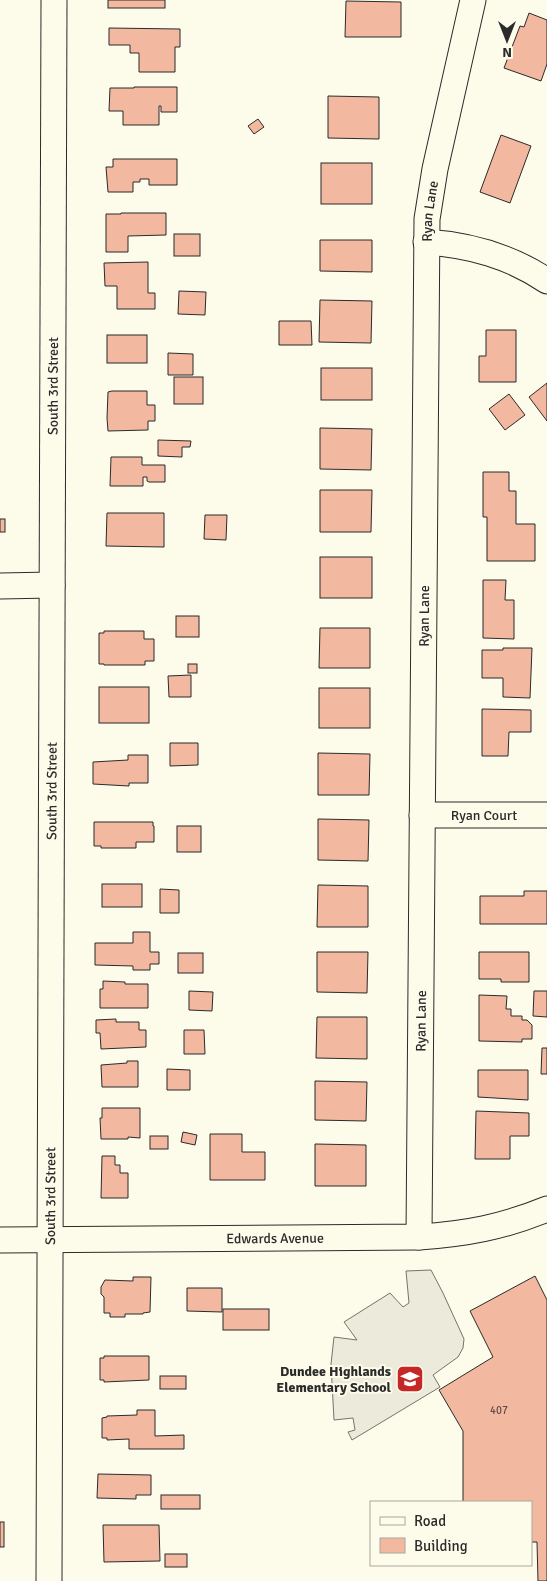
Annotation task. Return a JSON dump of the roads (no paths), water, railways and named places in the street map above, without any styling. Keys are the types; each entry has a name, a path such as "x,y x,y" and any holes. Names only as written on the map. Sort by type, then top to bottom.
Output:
{"street":[{"name":"South 3rd Street","path":"49,1581 54,0"},
{"name":"Ryan Lane","path":"419,1237 426,242 428,206 433,175 473,0"},
{"path":"426,242 457,244 485,251 520,265 547,281"},
{"path":"0,586 52,586"},
{"name":"Ryan Court","path":"422,815 547,815"},
{"name":"Edwards Avenue","path":"0,1240 419,1237 480,1230 547,1210"}],"place":[{"name":"Dundee Highlands Elementary School","path":"410,1379"}]}
